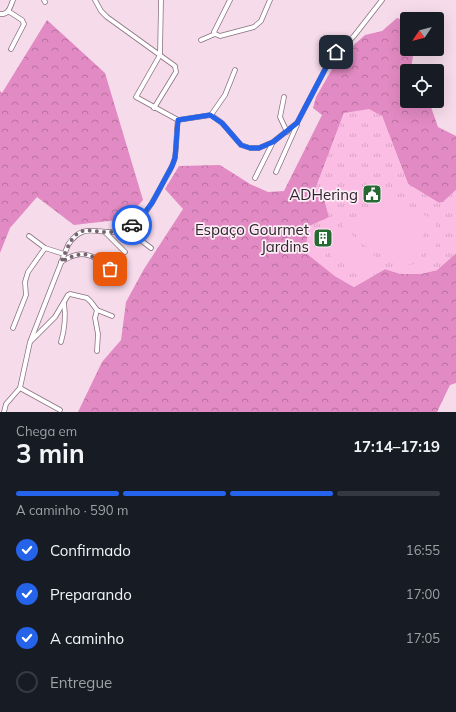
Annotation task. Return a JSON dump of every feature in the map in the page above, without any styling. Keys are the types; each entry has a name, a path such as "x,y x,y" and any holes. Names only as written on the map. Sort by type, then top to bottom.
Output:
{"street":[{"path":"0,14 6,14 13,0"},
{"path":"95,0 101,11 107,17 175,66 176,72 154,108"},
{"path":"161,0 160,56 136,97 178,120 210,115 222,123 241,145 250,148 259,148 273,142 297,123"},
{"path":"215,34 214,32 230,0"},
{"path":"201,40 215,34 220,36 254,27 261,21 270,0"},
{"path":"276,172 297,123 331,58 354,36 382,0"},
{"path":"8,11 24,22 11,49"},
{"path":"210,115 225,95 235,70"},
{"path":"284,97 280,117 287,132"},
{"path":"4,412 6,404 20,388 30,342 64,254 73,238 78,233 93,230 106,233 126,229 142,216 152,203 175,158 178,120"},
{"path":"255,178 273,142"},
{"path":"126,229 151,248"},
{"path":"106,233 125,252"},
{"path":"29,236 45,248 64,254"},
{"path":"13,328 26,295 25,282 28,272 45,248"},
{"path":"61,262 74,255 86,255 98,260 123,279"},
{"path":"30,342 55,317 68,294 74,294 87,298 97,310 112,316"},
{"path":"61,342 66,317 64,302"},
{"path":"97,310 95,318 98,334 97,351"},
{"path":"20,388 60,410"}],"green space":[{"path":"397,18 400,19 400,56 413,56 412,64 400,64 400,108 431,108 438,127 456,136 456,190 443,202 439,203 408,184 382,116 344,113 315,190 324,198 329,217 305,252 335,276 354,287 385,269 401,274 420,274 437,270 456,253 456,383 450,385 437,412 78,412 102,362 121,340 126,302 144,269 183,209 165,189 179,166 220,165 250,184 268,192 284,191 322,115 313,108 316,97 338,59 365,35 382,31"},
{"path":"47,20 105,73 143,200 126,219 74,225 37,197 10,228 0,253 0,91 2,93"},
{"name":"ADHering","path":"369,109 382,116 408,184 439,203 443,202 456,190 456,253 437,270 420,274 401,274 385,269 354,287 335,276 305,252 309,226 329,217 324,198 315,190 344,113"},
{"path":"367,189 372,189 432,219 438,234 437,242 434,250 423,263 416,267 408,268 348,237 344,230 343,215 348,202 353,196","holes":["367,193 376,194 430,221 433,227 434,242 431,249 422,260 409,265 355,238 349,231 346,219 350,208 360,196"]},
{"path":"375,196 429,223 410,262 356,236"},
{"path":"339,237 377,257 368,275 330,256"}],"way so far":[{"path":"110,269 98,260 81,254 74,255 61,262 68,245 78,233 88,230 106,233 126,229 132,225"}],"place":[{"name":"ADHering","path":"372,194"},
{"name":"Espaço Gourmet Jardins","path":"323,238"}],"route":[{"path":"132,225 142,216 152,203 172,166 175,158 178,120 210,115 222,123 241,145 250,148 259,148 273,142 297,123 310,101 331,58 336,52"}]}
